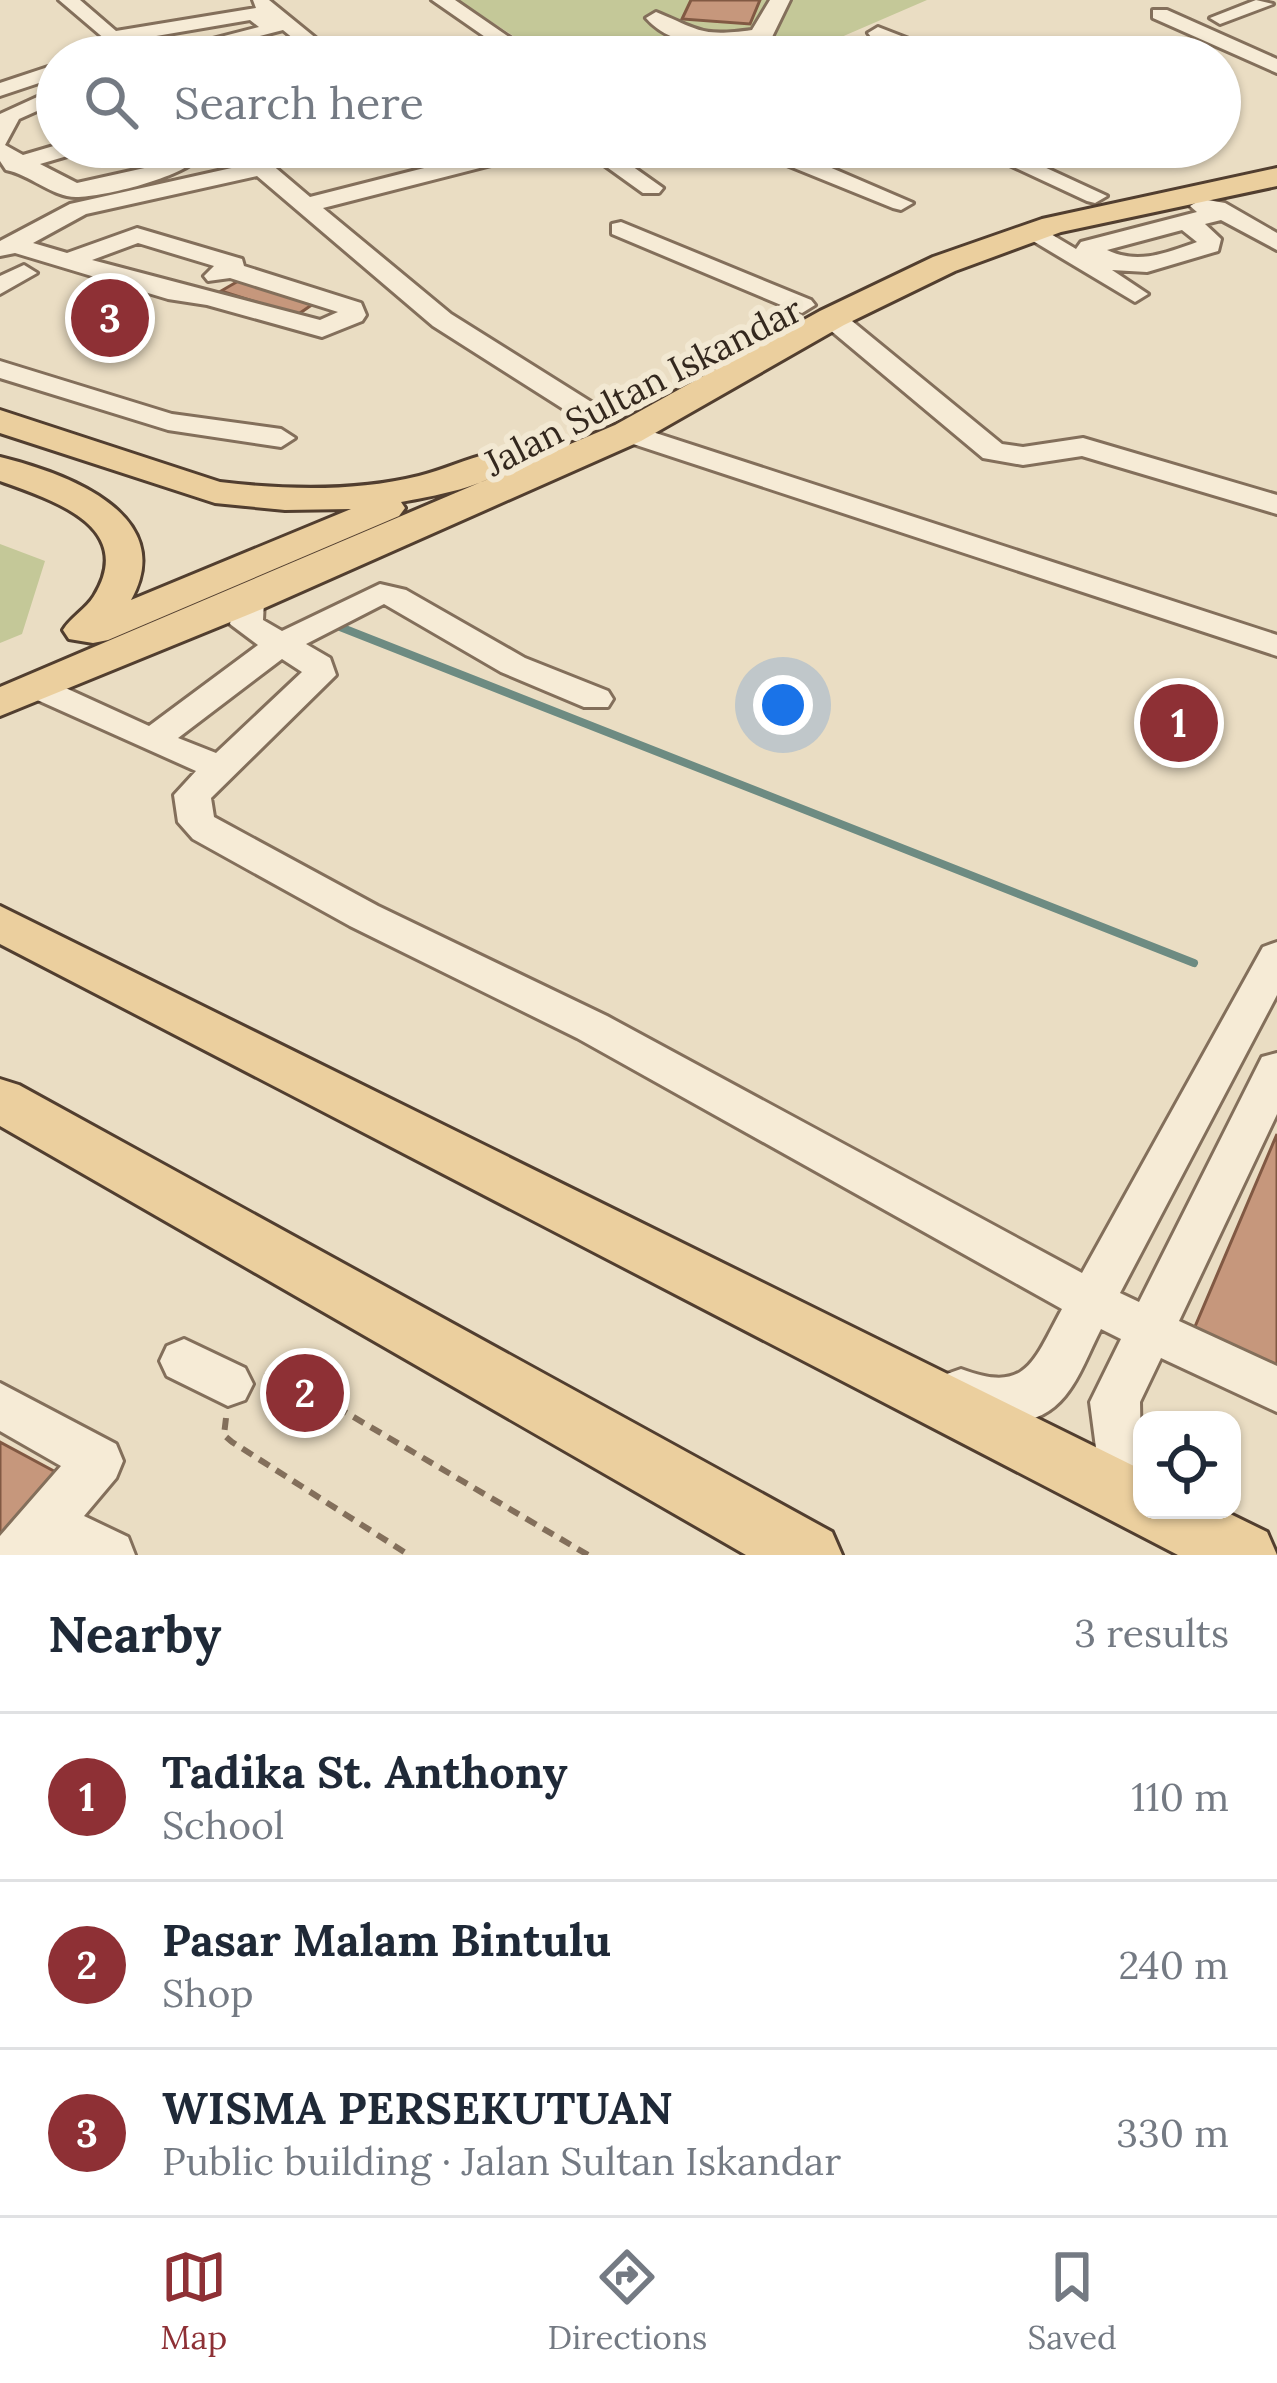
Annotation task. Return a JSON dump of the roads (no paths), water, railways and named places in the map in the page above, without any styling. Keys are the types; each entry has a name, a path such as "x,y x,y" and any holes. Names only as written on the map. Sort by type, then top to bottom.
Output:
{"main road":[{"name":"Jalan Sultan Iskandar","path":"1241,166 1277,159"},
{"name":"Jalan Sultan Iskandar","path":"0,421 215,492 249,497 456,495 628,434 931,246 1008,218 1233,168"},
{"name":"Jalan Sultan Iskandar","path":"456,495 594,416 818,312 944,264 1042,238 1225,202 1277,177"},
{"path":"0,465 32,452 39,444 37,434"},
{"path":"0,465 89,504 120,535 126,559 112,600 99,618 10,693"},
{"path":"10,693 248,600 456,495"},
{"path":"67,643 456,495"},
{"path":"0,923 1133,1495"},
{"path":"0,1100 809,1555"},
{"path":"1174,1519 1244,1555"}],"street":[{"path":"68,0 114,36"},
{"path":"257,0 302,36"},
{"path":"442,0 496,36"},
{"path":"750,36 765,33 780,0"},
{"path":"1235,0 1270,4"},
{"path":"1220,18 1270,4"},
{"path":"660,9 663,27 708,36"},
{"path":"136,33 244,14 255,14 274,29 233,36"},
{"path":"1160,14 1209,36"},
{"path":"878,33 886,36"},
{"path":"1241,51 1277,67"},
{"path":"0,91 36,78"},
{"path":"0,140 10,115 36,103"},
{"path":"14,162 65,189 81,190 176,168"},
{"path":"6,248 78,209 262,168 470,340 594,416"},
{"path":"306,205 453,168"},
{"path":"621,168 651,188"},
{"path":"815,168 901,203"},
{"path":"1030,168 1095,196"},
{"path":"0,182 78,209"},
{"path":"1225,202 1277,243"},
{"path":"1042,238 1088,249 1112,265 1129,268 1209,246 1209,238 1175,211"},
{"path":"1251,227 1277,226"},
{"path":"620,230 818,312 993,452 1023,456 1083,447 1277,505"},
{"path":"1042,238 1135,294"},
{"path":"6,248 68,261 177,295 209,282 98,249 68,261"},
{"path":"0,286 24,273"},
{"path":"7,359 168,422 280,438"},
{"path":"628,434 1277,646"},
{"path":"152,741 279,645 375,594 385,594 513,665 596,699"},
{"path":"248,600 245,623 318,665 319,676 193,795 196,822 206,830 364,916 612,1037 1091,1302 1277,1390"},
{"path":"10,693 220,767"},
{"path":"754,1304 795,1309 989,1405 1018,1400 1048,1381 1277,957"},
{"path":"1133,1482 1123,1463 1115,1402 1277,1069"},
{"path":"184,1361 228,1384"},
{"path":"0,1405 98,1461 32,1539 109,1555"}],"waterway":[{"path":"340,627 1194,963"}],"place":[{"name":"WISMA PERSEKUTUAN","path":"110,318"},
{"name":"Tadika St. Anthony","path":"1179,723"},
{"name":"Pasar Malam Bintulu","path":"305,1393"}]}
